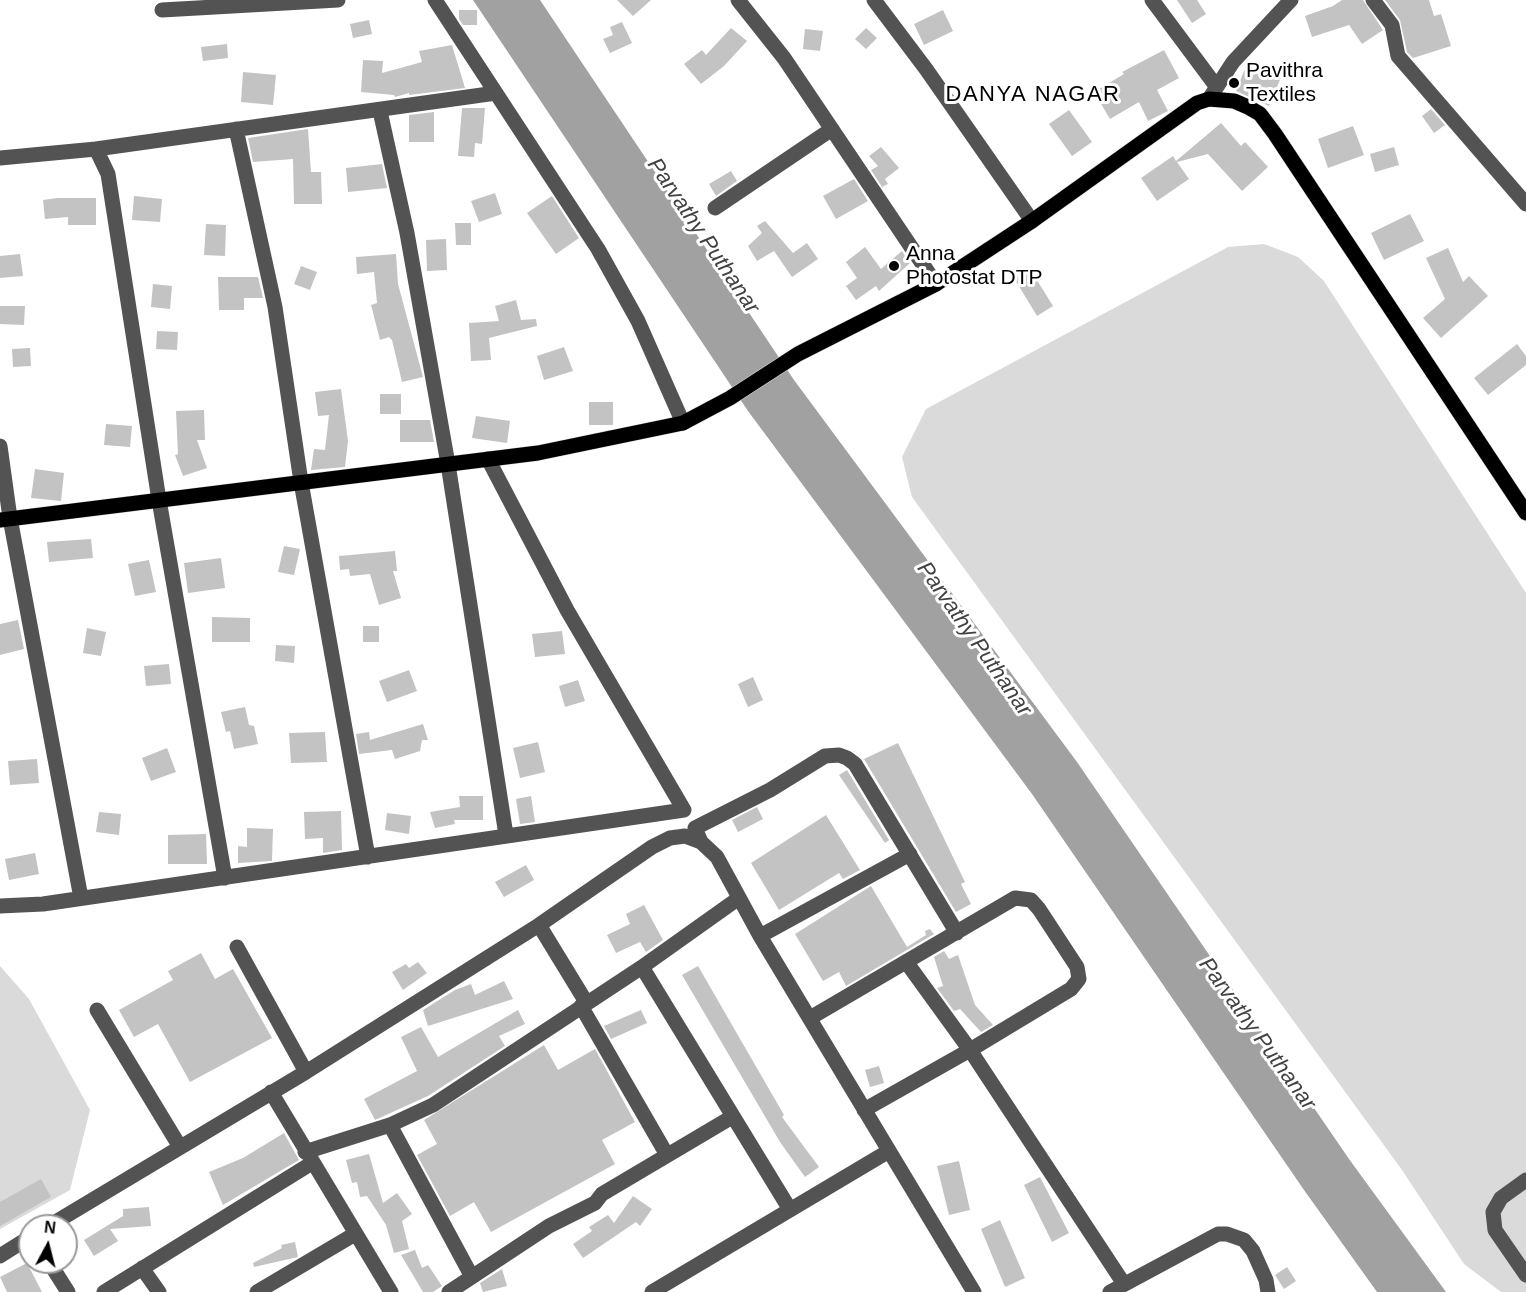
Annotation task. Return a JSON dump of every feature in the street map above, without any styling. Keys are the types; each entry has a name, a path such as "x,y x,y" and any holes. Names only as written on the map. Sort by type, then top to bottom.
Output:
{"main road":[{"path":"5,519 538,453 683,423 730,398 798,354 936,284 1032,221 1212,92 1260,114 1275,134 1526,513"}],"street":[{"path":"162,10 338,0"},
{"path":"435,0 598,249 638,321 683,423"},
{"path":"738,0 784,58 936,284"},
{"path":"874,0 926,69 1032,221"},
{"path":"1152,0 1212,92 1233,62 1291,0"},
{"path":"1373,0 1392,25 1398,56 1526,204"},
{"path":"0,158 96,149 496,93"},
{"path":"380,111 407,233 448,464 506,835"},
{"path":"236,129 275,307 301,482 368,857"},
{"path":"716,208 832,129"},
{"path":"96,149 108,174 159,500 225,878"},
{"path":"0,446 5,519 81,898"},
{"path":"0,906 43,904 684,810 567,610 488,459"},
{"path":"69,1214 306,1071 539,925 652,847 670,838 698,835 825,756 839,755 855,764 957,933"},
{"path":"698,835 717,857 760,936 974,1292"},
{"path":"760,936 910,854"},
{"path":"104,1292 309,1157 390,1125 433,1105 642,967 739,898"},
{"path":"810,1018 1015,898 1032,900 1077,967 1079,979 1071,989 864,1110"},
{"path":"539,925 667,1155"},
{"path":"237,947 306,1071"},
{"path":"907,963 970,1050 1117,1288 1218,1234 1227,1234 1244,1240 1253,1251 1266,1280 1268,1292"},
{"path":"642,967 789,1209"},
{"path":"98,1010 180,1147"},
{"path":"271,1092 391,1292"},
{"path":"449,1292 549,1226 595,1203 602,1194 732,1117"},
{"path":"390,1125 472,1277"},
{"path":"652,1292 889,1151"},
{"path":"1526,1180 1501,1198 1493,1212 1495,1230 1526,1275"},
{"path":"257,1292 355,1234"},
{"path":"0,1256 18,1245"},
{"path":"142,1268 159,1292"},
{"path":"57,1274 68,1292"}],"shaded area":[{"path":"1264,244 1298,257 1324,281 1526,593 1526,1292 1501,1292 1464,1264 1402,1170 912,497 902,457 926,409 1228,247"},
{"path":"0,966 29,999 90,1110 70,1190 27,1214 18,1214 18,1219 0,1229"}],"water":[{"name":"Parvathy Puthanar","path":"473,0 540,0 794,380 1077,762 1349,1159 1446,1292 1377,1292 1304,1190 1032,794 748,411"}],"building":[{"path":"617,0 651,0 633,16"},
{"path":"1177,0 1197,0 1206,14 1192,23"},
{"path":"1342,0 1363,0 1383,30 1362,44 1349,25 1312,37 1305,16 1333,6"},
{"path":"1385,0 1429,0 1434,16 1441,14 1451,46 1413,58 1407,52 1400,20"},
{"path":"459,10 477,10 477,25 463,25 459,19"},
{"path":"943,10 953,31 924,45 914,24"},
{"path":"369,20 372,34 353,38 350,24"},
{"path":"622,22 632,43 610,53 603,39 613,35 610,27"},
{"path":"731,28 747,41 724,66 701,84 684,64 702,50 706,55"},
{"path":"866,28 877,38 866,49 855,39"},
{"path":"805,29 823,31 820,51 803,49"},
{"path":"227,44 228,58 203,61 201,47"},
{"path":"452,45 465,88 409,95 409,93 395,97 394,95 361,92 363,60 383,61 382,73 422,62 419,51"},
{"path":"1164,50 1179,78 1157,90 1168,111 1148,121 1139,102 1110,119 1094,92 1124,74 1122,72"},
{"path":"1248,61 1282,75 1269,106 1236,91"},
{"path":"243,72 276,75 273,105 241,102"},
{"path":"462,108 485,108 482,144 475,143 474,157 458,156"},
{"path":"1431,109 1445,125 1434,133 1422,116"},
{"path":"1069,110 1092,142 1072,156 1049,124"},
{"path":"434,112 434,142 409,142 409,115"},
{"path":"1221,123 1241,146 1245,142 1268,167 1242,191 1208,154 1177,162 1189,179 1157,201 1141,178 1173,156 1176,161"},
{"path":"1353,126 1364,155 1328,168 1318,139"},
{"path":"308,129 311,172 321,172 322,204 294,204 293,159 253,162 248,138"},
{"path":"881,147 899,168 885,179 888,184 882,187 871,170 878,166 869,156"},
{"path":"1394,147 1399,165 1375,172 1370,154"},
{"path":"382,164 387,188 348,192 346,168"},
{"path":"731,171 737,181 716,196 709,184"},
{"path":"854,179 868,201 836,219 823,196"},
{"path":"495,193 502,214 479,222 471,201"},
{"path":"134,196 162,199 160,222 132,220"},
{"path":"552,196 579,238 556,254 527,213"},
{"path":"96,198 96,225 68,225 68,217 45,219 43,200"},
{"path":"1410,214 1424,241 1384,260 1371,233"},
{"path":"765,221 793,253 807,243 818,259 792,277 774,251 757,261 748,246 762,233 757,226"},
{"path":"455,223 471,223 471,245 456,245"},
{"path":"206,224 226,225 225,256 204,255"},
{"path":"446,239 447,270 427,271 426,240"},
{"path":"865,247 881,269 902,251 910,263 879,291 876,286 856,300 846,286 857,278 846,262"},
{"path":"1448,248 1463,282 1469,276 1488,296 1441,338 1423,318 1445,299 1426,258"},
{"path":"20,254 23,276 0,278 0,256"},
{"path":"396,254 398,284 423,377 402,382 392,340 389,337 380,340 371,305 377,303 374,272 357,274 356,257"},
{"path":"301,266 317,272 310,290 294,284"},
{"path":"1030,269 1053,306 1037,316 1014,278"},
{"path":"218,277 258,277 263,298 244,298 244,310 219,310"},
{"path":"153,284 172,286 170,309 151,307"},
{"path":"516,300 521,320 536,319 537,326 489,338 491,360 471,361 469,323 499,321 495,306"},
{"path":"0,306 25,306 24,325 0,324"},
{"path":"157,331 178,332 177,350 156,349"},
{"path":"1517,344 1526,356 1526,365 1488,395 1474,378"},
{"path":"564,347 573,371 544,380 537,356"},
{"path":"30,348 31,366 13,367 12,349"},
{"path":"341,389 348,441 345,467 311,470 314,449 325,450 329,415 318,416 315,392"},
{"path":"380,394 401,394 401,414 380,414"},
{"path":"589,402 613,402 613,425 589,425"},
{"path":"204,410 205,440 197,440 207,468 183,476 175,455 178,454 176,411"},
{"path":"476,416 510,421 507,443 472,438"},
{"path":"400,420 430,420 434,442 400,442"},
{"path":"106,424 132,426 130,447 104,445"},
{"path":"35,469 64,473 61,501 31,498"},
{"path":"91,539 93,558 49,562 47,542"},
{"path":"284,546 300,549 294,575 278,572"},
{"path":"395,551 397,571 393,571 401,598 379,605 370,574 350,576 349,569 340,570 339,556"},
{"path":"221,558 225,588 188,593 184,563"},
{"path":"149,560 156,592 135,596 128,564"},
{"path":"212,617 250,618 250,642 212,642"},
{"path":"18,620 24,649 0,655 0,624"},
{"path":"363,626 379,626 379,642 363,642"},
{"path":"87,628 106,632 101,656 83,653"},
{"path":"562,631 565,654 535,657 532,634"},
{"path":"276,645 295,646 294,663 275,661"},
{"path":"169,664 171,684 146,686 144,666"},
{"path":"409,670 417,691 387,702 379,681"},
{"path":"753,677 763,700 748,707 738,684"},
{"path":"578,680 585,701 565,707 559,686"},
{"path":"245,707 249,725 254,726 258,744 234,749 230,731 226,732 221,712"},
{"path":"423,724 428,740 422,740 420,751 395,759 392,750 359,754 356,734 369,732 370,740"},
{"path":"325,732 327,762 291,763 289,733"},
{"path":"538,742 545,772 520,778 513,748"},
{"path":"898,743 965,882 961,884 971,904 956,912 864,759"},
{"path":"167,748 176,772 151,781 142,758"},
{"path":"37,759 39,783 10,785 8,761"},
{"path":"847,770 889,840 885,843 839,775"},
{"path":"459,796 483,796 483,820 454,820 455,824 435,828 430,812 460,807"},
{"path":"531,796 535,822 520,824 516,799"},
{"path":"757,807 763,819 738,832 732,820"},
{"path":"341,811 342,850 323,853 323,838 305,839 304,812"},
{"path":"99,812 121,814 119,835 96,832"},
{"path":"387,813 411,816 409,834 385,830"},
{"path":"826,815 860,870 843,879 839,873 779,910 751,863"},
{"path":"247,828 273,829 272,861 238,863 238,846 247,847"},
{"path":"206,834 207,864 168,864 168,835"},
{"path":"35,853 39,874 9,880 5,859"},
{"path":"526,865 534,880 504,897 495,882"},
{"path":"871,886 907,947 926,935 925,931 930,929 934,934 846,986 839,972 823,981 795,934"},
{"path":"644,905 663,940 646,952 640,942 616,953 607,935 630,924 626,914"},
{"path":"944,951 949,959 958,955 975,1005 993,1025 981,1032 960,1009 954,1011 937,988 943,986 934,957"},
{"path":"201,953 215,979 233,969 272,1038 190,1082 158,1024 134,1037 119,1010 173,980 168,971"},
{"path":"418,962 427,973 403,990 392,972 406,964 409,968"},
{"path":"698,966 784,1115 782,1117 819,1167 805,1177 780,1142 682,975"},
{"path":"504,981 513,999 428,1026 423,1010 455,990 471,984 475,995"},
{"path":"518,1010 525,1024 499,1036 505,1046 428,1096 375,1120 364,1099 417,1071 401,1037 421,1027 438,1057"},
{"path":"641,1010 647,1023 611,1039 604,1026"},
{"path":"544,1045 558,1070 595,1049 635,1122 602,1140 615,1164 491,1232 474,1202 450,1216 417,1155 437,1144 424,1120"},
{"path":"879,1066 884,1083 870,1087 865,1070"},
{"path":"284,1133 299,1160 223,1205 209,1172 243,1158"},
{"path":"369,1154 383,1203 397,1193 412,1214 402,1221 409,1249 394,1253 386,1225 367,1196 360,1197 357,1182 352,1183 346,1160"},
{"path":"959,1161 970,1210 949,1215 937,1166"},
{"path":"1040,1177 1069,1233 1052,1242 1024,1185"},
{"path":"41,1179 51,1197 0,1226 0,1202"},
{"path":"633,1196 652,1209 640,1226 636,1222 583,1258 573,1244 592,1231 589,1227 608,1215 614,1223"},
{"path":"149,1207 151,1226 110,1229 118,1241 94,1256 84,1240 123,1216 123,1209"},
{"path":"1000,1220 1025,1278 1005,1287 981,1229"},
{"path":"295,1242 298,1257 254,1267 253,1263 282,1248 281,1245"},
{"path":"415,1250 422,1268 428,1265 442,1286 433,1292 423,1292 401,1255"},
{"path":"1287,1267 1296,1281 1284,1289 1275,1275"},
{"path":"18,1268 18,1274 33,1274 42,1292 7,1292 0,1277"},
{"path":"502,1269 507,1286 483,1292 480,1283"}],"place":[{"name":"Pavithra Textiles","path":"1234,83"},
{"name":"Anna Photostat DTP","path":"894,266"}],"district":[{"name":"DANYA NAGAR","path":"1033,95"}]}
